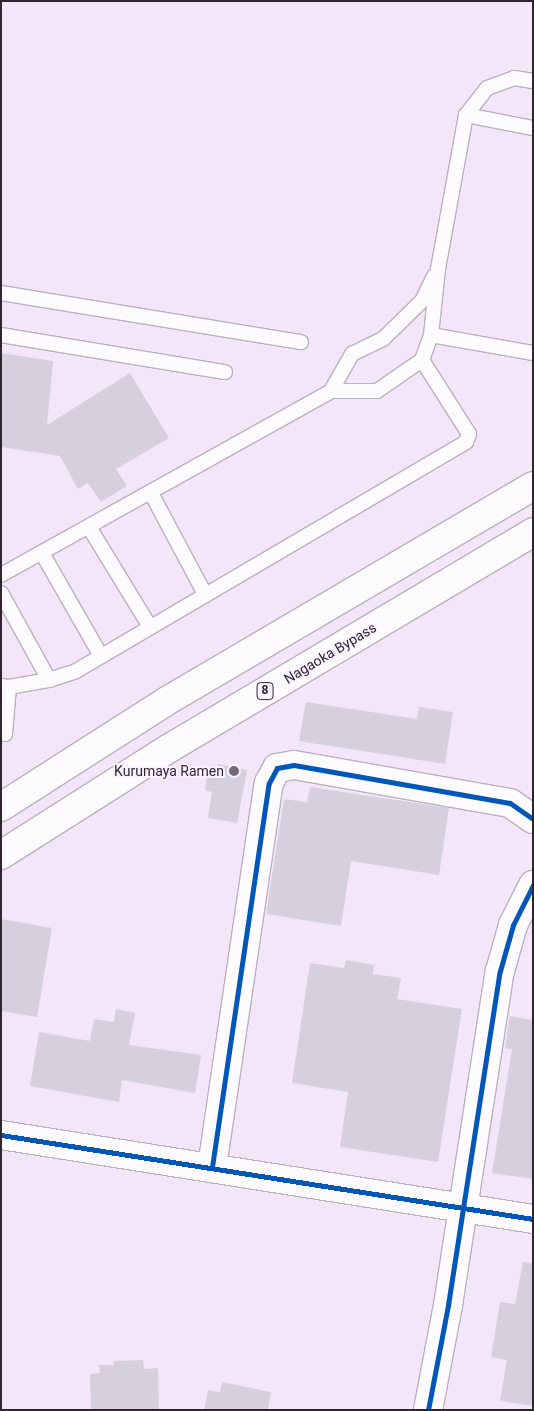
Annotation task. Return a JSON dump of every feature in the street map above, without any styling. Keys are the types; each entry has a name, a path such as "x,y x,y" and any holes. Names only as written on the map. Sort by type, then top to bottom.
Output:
{"main road":[{"path":"1,808 166,702 533,486"},
{"name":"Nagaoka Bypass","path":"1,855 168,748 533,532"},
{"path":"212,1167 269,783 277,768 294,764 510,804 533,819"},
{"path":"428,1410 500,971 513,925 533,885"},
{"path":"1,1135 462,1206 533,1219"}],"lane":[{"path":"1,575 331,391 377,391 422,360 431,335 438,270 466,115 487,88 514,78 533,81"},
{"path":"466,115 533,128"},
{"path":"331,391 352,354 383,339 409,314 422,301 438,270"},
{"path":"1,293 301,342"},
{"path":"1,335 16,335 225,372"},
{"path":"431,335 533,353"},
{"path":"1,733 5,734 5,687 49,680 76,671 466,442 468,434 422,360"},
{"path":"151,493 205,594"},
{"path":"89,527 150,627"},
{"path":"42,553 101,656"},
{"path":"1,593 49,680"}],"building":[{"path":"1,353 53,361 47,425 130,373 169,438 116,469 127,486 101,502 88,483 78,489 60,456 1,447"},
{"path":"306,702 417,719 419,707 453,712 445,764 299,741"},
{"path":"218,764 247,770 237,823 208,818 212,792 205,790 208,772 216,773"},
{"path":"310,787 449,808 439,875 351,861 341,926 266,914 284,799 307,802"},
{"path":"1,919 52,928 37,1017 1,1011"},
{"path":"346,960 374,965 373,974 401,978 397,999 462,1009 438,1162 340,1147 348,1092 292,1083 310,963 344,968"},
{"path":"116,1009 135,1013 129,1045 201,1055 195,1093 122,1080 119,1102 30,1086 39,1032 90,1041 94,1019 114,1022"},
{"path":"510,1016 533,1020 533,1179 492,1173 512,1049 505,1048"},
{"path":"523,1262 533,1263 533,1406 500,1401 507,1360 491,1357 500,1302 515,1304"},
{"path":"143,1360 144,1369 158,1368 159,1410 91,1410 90,1374 100,1373 99,1365 114,1365 114,1361"},
{"path":"222,1382 271,1392 268,1410 204,1410 208,1390 220,1392"}],"cycle path":[{"path":"212,1167 269,783 277,768 294,765 510,803 533,819"},
{"path":"428,1410 448,1305 500,971 513,925 533,885"},
{"path":"1,1135 533,1219"}],"place":[{"name":"Kurumaya Ramen","path":"234,771"}]}
